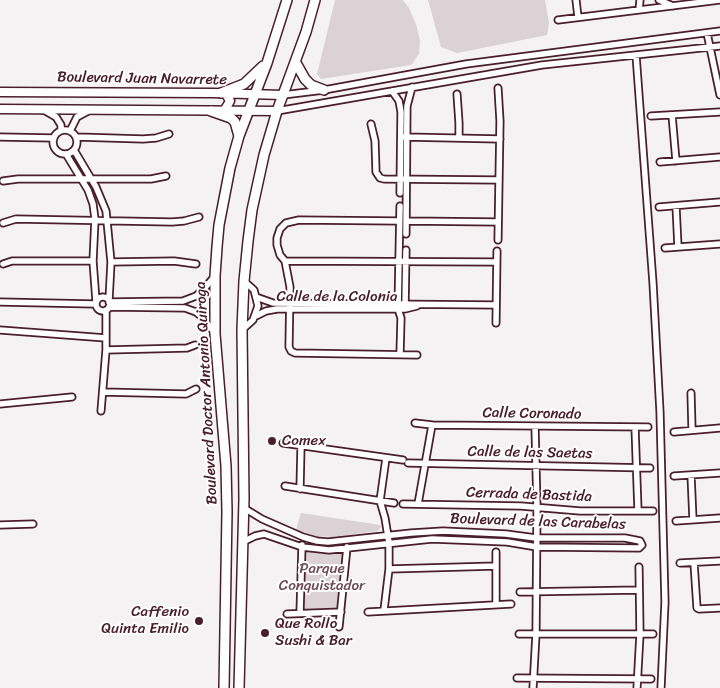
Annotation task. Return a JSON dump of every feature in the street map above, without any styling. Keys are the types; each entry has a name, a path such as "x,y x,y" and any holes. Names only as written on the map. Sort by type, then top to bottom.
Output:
{"main road":[{"name":"Boulevard Doctor Antonio Quiroga","path":"224,688 226,466 215,334 215,276 219,225 230,168 239,136 267,63 287,0"},
{"name":"Boulevard Doctor Antonio Quiroga","path":"239,688 244,508 242,330 244,281 252,210 264,155 283,95 296,63 315,0"},
{"path":"224,111 230,102 224,93 244,84 267,63"},
{"path":"296,63 305,79 311,85 324,90"},
{"name":"Boulevard Juan Navarrete","path":"0,92 283,95"},
{"name":"Boulevard Juan Navarrete","path":"0,109 278,111"},
{"path":"211,110 231,118 235,122 239,136"},
{"path":"226,565 229,577 230,601 241,605"}],"street":[{"path":"576,0 578,17"},
{"path":"639,10 640,0"},
{"path":"659,0 674,6"},
{"path":"558,20 720,0"},
{"path":"283,95 324,90 466,64 720,31"},
{"path":"707,33 720,95"},
{"path":"278,111 565,62 720,46"},
{"path":"636,55 653,283 660,412 664,602 661,688"},
{"path":"510,58 512,70"},
{"path":"406,234 407,180 404,106 412,87"},
{"path":"498,88 500,105 498,240"},
{"path":"392,91 404,106"},
{"path":"456,94 459,138"},
{"path":"42,110 56,117 61,125 61,130"},
{"path":"70,131 77,118 90,110"},
{"path":"651,116 720,112"},
{"path":"672,115 676,160"},
{"path":"371,124 376,141 377,176 384,179 400,180 499,180"},
{"path":"61,130 70,131 76,137 77,144 74,150 66,154 55,150 53,146 53,138 61,130"},
{"path":"76,137 156,138 169,134"},
{"path":"0,137 53,138"},
{"path":"404,137 500,139"},
{"path":"400,193 404,137"},
{"path":"74,150 101,198 108,219 110,262 101,412"},
{"path":"66,154 92,199 95,219 93,261 96,303 100,311 108,305 172,302 189,299 203,290 215,276"},
{"path":"660,162 720,157"},
{"path":"3,181 18,179 151,179 166,176"},
{"path":"659,207 720,202"},
{"path":"400,206 398,262 401,306"},
{"path":"676,206 678,247"},
{"path":"3,223 16,219 178,221 199,217"},
{"path":"399,220 291,221 280,229 277,238 278,250 288,274 290,302 289,345 293,353 417,355"},
{"path":"407,221 498,222"},
{"path":"665,248 720,244"},
{"path":"400,354 400,318 406,250"},
{"path":"496,323 497,251"},
{"path":"3,264 12,261 93,261"},
{"path":"110,262 174,261 196,264"},
{"path":"284,261 496,262"},
{"name":"Calle de la Colonia","path":"242,330 256,316 258,306 254,290 244,281"},
{"path":"96,303 100,297 103,297 108,305"},
{"name":"Calle de la Colonia","path":"256,297 269,302 401,306"},
{"path":"189,299 189,309"},
{"path":"0,302 96,303"},
{"path":"108,305 189,309 201,316 215,334"},
{"name":"Calle de la Colonia","path":"256,316 272,310 290,309 496,305"},
{"path":"0,330 106,338"},
{"path":"106,350 187,348 195,345"},
{"path":"103,392 186,394 196,389"},
{"path":"691,393 692,430"},
{"path":"3,404 72,397"},
{"name":"Calle Coronado","path":"415,422 432,425 648,427"},
{"path":"418,504 432,425"},
{"path":"533,688 536,634 537,508 535,426"},
{"path":"634,427 638,511"},
{"path":"674,432 720,428"},
{"path":"283,444 386,458 380,501 390,543 384,610"},
{"path":"300,489 301,446"},
{"name":"Calle de las Saetas","path":"386,458 425,465 650,468"},
{"path":"674,476 720,473"},
{"path":"691,475 693,520"},
{"path":"285,486 394,503"},
{"name":"Cerrada de Bastida","path":"403,504 653,510"},
{"name":"Boulevard de las Carabelas","path":"243,542 264,534 302,546 329,550 432,539 507,542 536,547 639,548 642,545 640,541 625,538 536,538 506,534 443,531 328,542 303,537 262,519 244,508"},
{"path":"676,521 720,518"},
{"path":"0,525 32,524"},
{"path":"300,613 303,537"},
{"path":"339,627 347,548 346,540"},
{"path":"496,552 496,605"},
{"path":"680,563 720,561"},
{"path":"694,563 697,608 720,608"},
{"path":"389,569 496,566"},
{"path":"637,688 640,634 639,567"},
{"path":"520,592 639,590"},
{"path":"368,612 511,604"},
{"path":"287,614 341,612"},
{"path":"519,634 653,634"},
{"path":"517,678 651,679"}],"green space":[{"path":"335,0 403,0 416,24 420,41 419,54 411,65 321,79 317,74"},
{"path":"428,0 545,0 549,23 547,35 457,53 441,47"},
{"path":"301,513 380,525 381,527 378,531 333,537 316,536 296,530"},
{"name":"Parque Conquistador","path":"305,551 343,552 338,608 303,610"}],"place":[{"name":"Comex","path":"272,441"},
{"name":"Caffenio Quinta Emilio","path":"199,621"},
{"name":"Que Rollo Sushi & Bar","path":"265,633"}]}
